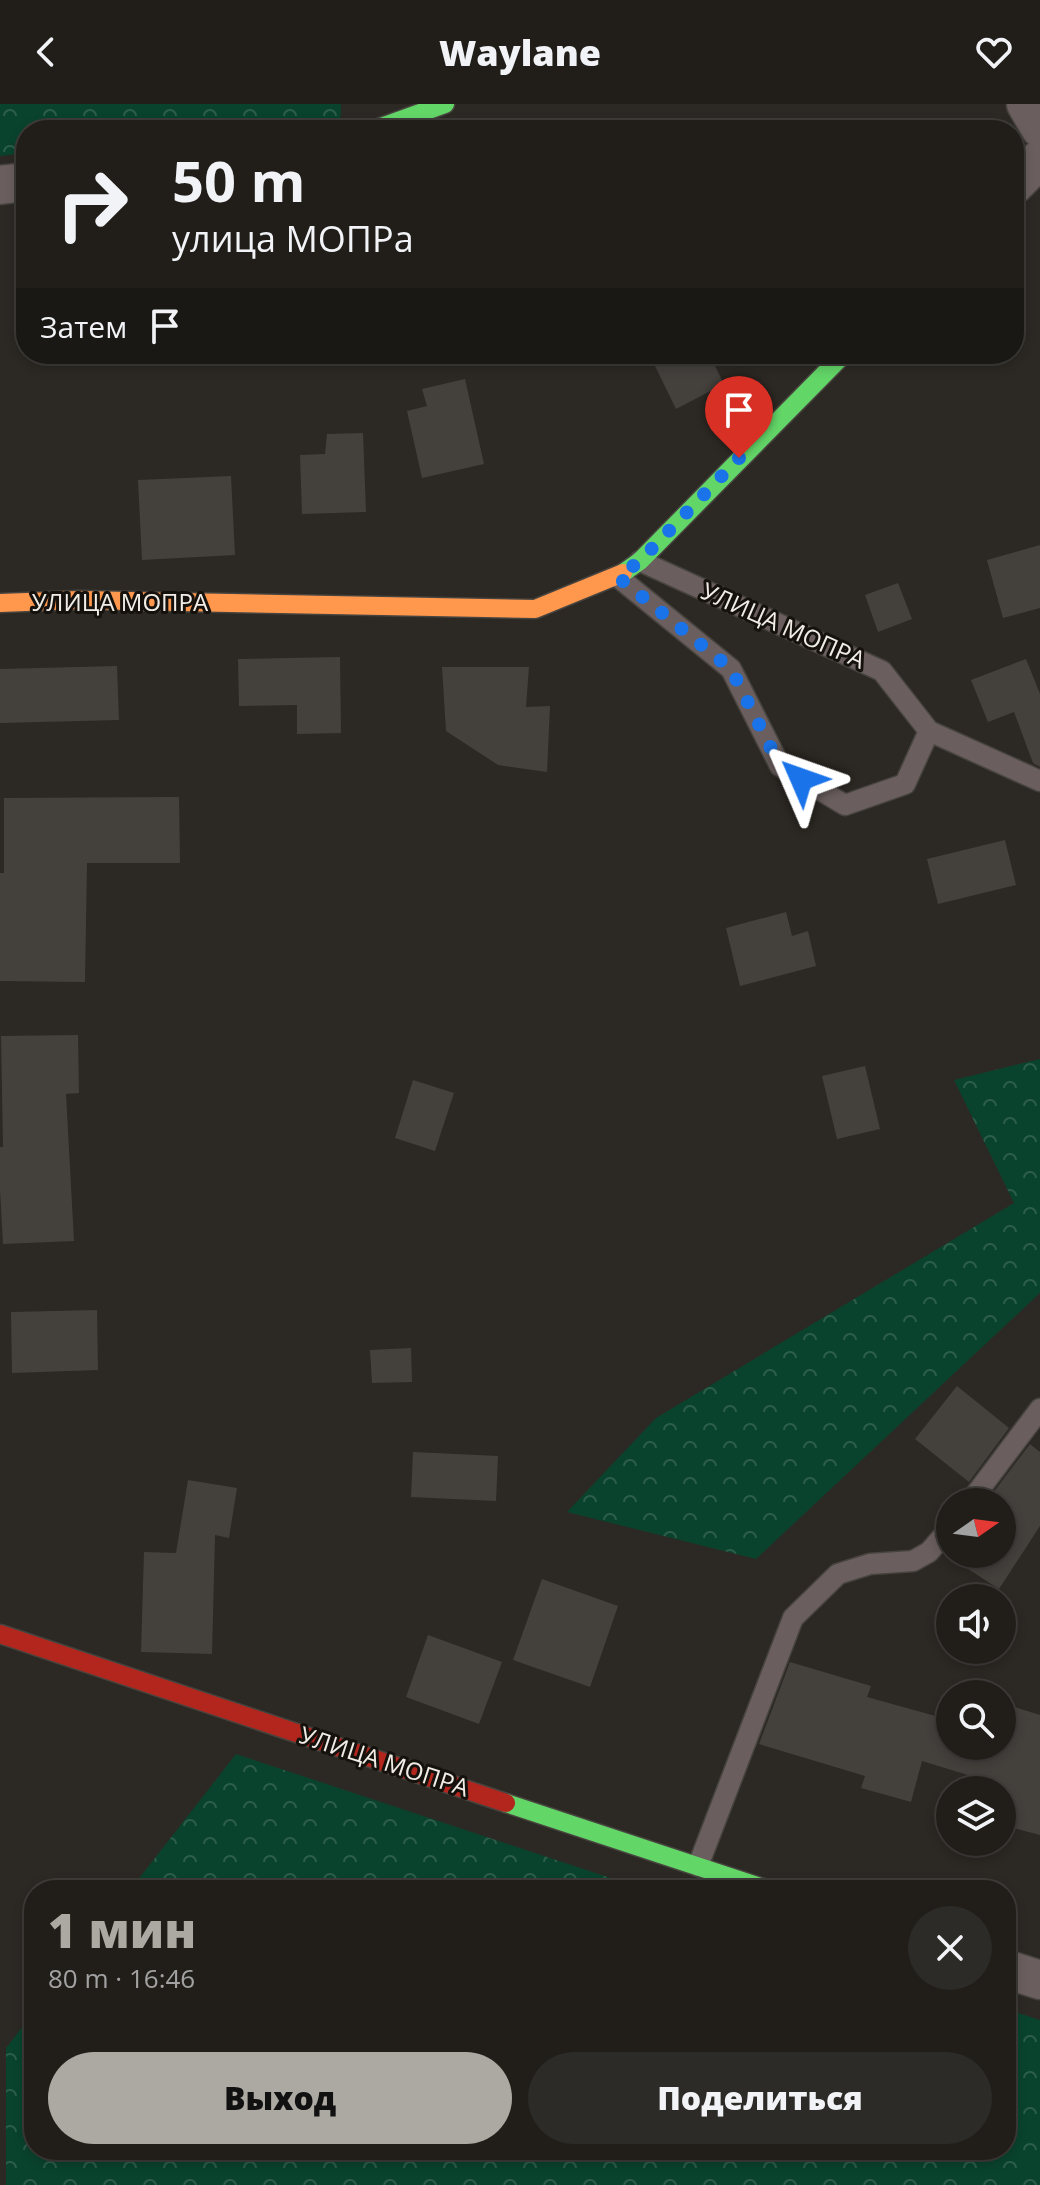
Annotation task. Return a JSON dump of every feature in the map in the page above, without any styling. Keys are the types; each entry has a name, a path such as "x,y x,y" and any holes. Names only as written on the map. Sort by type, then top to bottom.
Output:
{"street":[{"path":"391,113 445,104"},
{"path":"1026,104 1040,128"},
{"path":"1024,175 1040,159"},
{"name":"УЛИЦА МОПРА","path":"0,603 79,600 535,609 618,577 640,561 834,364"},
{"name":"УЛИЦА МОПРА","path":"0,1634 739,1880"},
{"path":"1016,1972 1040,1980"}],"lane":[{"name":"УЛИЦА МОПРА","path":"618,577 731,669 780,766 845,805 905,784 929,731 882,671 640,561"},
{"path":"929,731 1040,781"},
{"path":"981,1488 1040,1409"},
{"path":"698,1866 793,1618 838,1574 870,1564 913,1561 936,1544"}],"green space":[{"path":"0,104 341,104 340,120 16,120 16,154 0,156"},
{"path":"1040,1059 1040,1293 756,1559 567,1512 656,1418 1014,1203 954,1080"},
{"path":"236,1754 617,1880 138,1880"},
{"path":"1016,2012 1040,2020 1040,2185 6,2185 6,2048 24,2025 24,2160 1016,2160"}],"building":[{"path":"654,364 714,364 724,384 676,409"},
{"path":"465,379 484,464 422,478 407,411 427,406 422,389"},
{"path":"363,433 366,512 302,514 300,455 325,454 327,434"},
{"path":"231,476 235,555 142,560 138,480"},
{"path":"1040,545 1040,608 1003,618 987,560"},
{"path":"898,583 912,619 878,632 865,595"},
{"path":"340,657 341,733 297,734 297,705 239,706 238,659"},
{"path":"1026,659 1040,694 1040,767 1033,763 1014,712 988,722 971,680"},
{"path":"117,666 119,720 0,723 0,669"},
{"path":"442,667 529,667 526,707 550,706 547,772 498,765 446,731"},
{"path":"179,797 180,863 87,863 85,982 0,981 4,798"},
{"path":"1005,840 1016,885 938,904 927,859"},
{"path":"786,912 792,936 808,931 816,966 740,986 726,928"},
{"path":"78,1035 79,1093 66,1094 74,1241 3,1244 0,1190 0,1147 3,1147 1,1036"},
{"path":"865,1066 880,1129 837,1139 822,1076"},
{"path":"413,1080 454,1093 435,1151 395,1138"},
{"path":"97,1310 98,1370 12,1373 11,1312"},
{"path":"411,1348 412,1382 372,1383 370,1350"},
{"path":"957,1386 1009,1428 969,1482 915,1439"},
{"path":"1030,1444 1040,1452 1040,1526 1016,1563 1016,1488 997,1488"},
{"path":"413,1452 498,1456 496,1501 411,1497"},
{"path":"188,1480 237,1488 229,1538 215,1535 212,1654 141,1652 144,1552 176,1553"},
{"path":"967,1568 1013,1568 1002,1584 991,1584"},
{"path":"542,1579 618,1606 590,1687 513,1660"},
{"path":"428,1635 502,1662 479,1724 406,1697"},
{"path":"790,1662 871,1686 867,1697 936,1716 936,1760 1016,1760 1016,1707 1040,1715 1040,1835 1016,1829 1016,1776 971,1776 922,1761 911,1802 861,1788 865,1776 759,1744"}],"traffic: fast":[{"path":"401,120 445,104"},
{"path":"623,573 640,561 834,364"},
{"path":"506,1803 739,1880"}],"traffic: slow":[{"path":"0,603 79,600 535,609 623,573"}],"traffic: jam":[{"path":"0,1634 506,1803"}],"route":[{"path":"739,458 640,561 618,577 731,669 780,766 801,779"}]}
